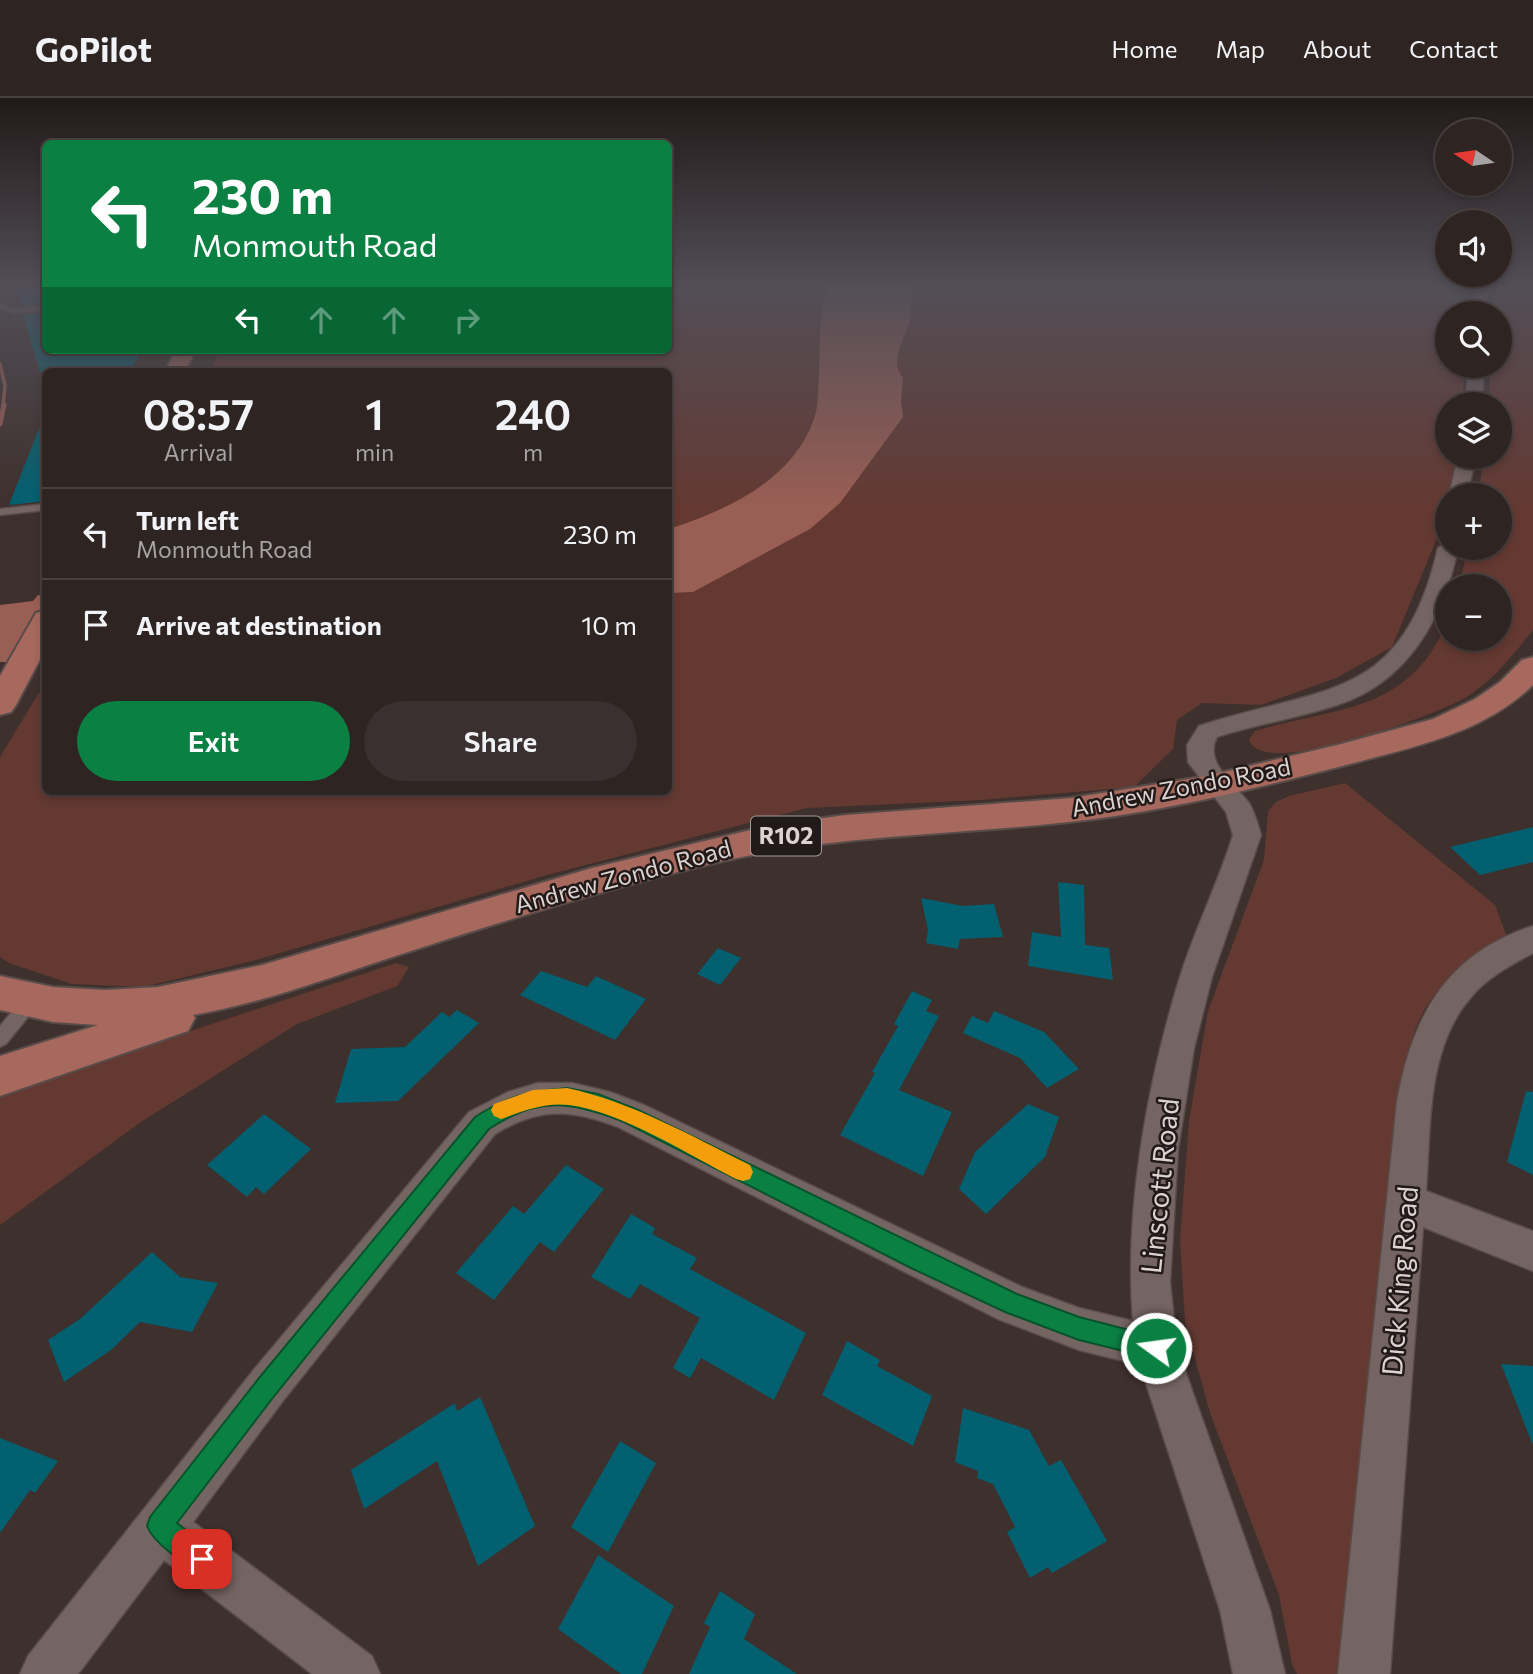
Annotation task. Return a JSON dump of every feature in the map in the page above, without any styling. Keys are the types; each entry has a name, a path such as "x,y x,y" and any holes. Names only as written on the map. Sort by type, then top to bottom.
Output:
{"main road":[{"path":"0,705 42,626"},
{"name":"Andrew Zondo Road","path":"15,997 69,1008 117,1009 218,995 487,913 680,859 766,839 856,825 1069,810 1221,786 1430,732 1462,721 1490,705 1521,681 1533,666"},
{"path":"0,1076 130,1034 178,1016 218,995"}],"street":[{"name":"Linscott Road","path":"1259,1674 1245,1610 1156,1348 1150,1282 1161,1136 1177,1048 1196,977 1247,835 1239,810 1201,761 1200,745 1208,732 1350,692 1378,674 1405,650 1424,620 1443,578 1446,560"},
{"name":"Dick King Road","path":"1364,1674 1415,1102 1422,1056 1439,1015 1455,990 1477,971 1533,938"},
{"path":"46,1674 267,1387 482,1123 506,1107 533,1099 567,1096 609,1107 1013,1304 1079,1329 1156,1348"},
{"path":"1407,1202 1533,1251"},
{"path":"159,1526 354,1674"}],"lane":[{"path":"0,512 42,507"},
{"path":"0,1039 15,997"}],"shaded area":[{"path":"216,360 828,360 813,434 790,465 750,494 728,506 672,529 672,368 211,368"},
{"path":"819,360 898,360 903,378 903,417 840,503 810,529 693,592 672,593 672,528 735,502 774,476 804,441 814,419"},
{"path":"897,360 1435,360 1435,378 1464,378 1463,392 1435,392 1435,469 1453,469 1450,483 1435,483 1435,543 1392,647 1336,678 1261,705 1202,703 1177,720 1173,749 1134,787 981,800 807,808 547,875 256,960 143,987 72,984 9,963 0,957 0,757 42,688 42,795 672,795 672,592 684,590 899,386"},
{"path":"1512,360 1533,360 1533,630 1485,683 1465,698 1448,706 1388,729 1316,749 1285,753 1261,751 1249,740 1255,731 1340,710 1390,691 1412,674 1435,644 1435,651 1512,651 1512,574 1462,574 1465,560 1512,560 1512,483 1480,483 1482,469 1512,469 1512,392 1490,392 1489,378 1512,378"},
{"path":"38,595 42,596 42,663 0,662 0,605 33,601"},
{"path":"1345,783 1495,905 1507,937 1480,954 1444,984 1425,1008 1412,1040 1405,1071 1338,1674 1297,1674 1292,1664 1279,1595 1210,1413 1185,1322 1180,1240 1189,1121 1208,1011 1264,860 1268,811 1276,802 1289,796"},
{"path":"396,963 409,967 397,986 297,1024 141,1122 0,1225 0,1094"}],"building":[{"path":"36,360 137,360 131,368 42,368 40,372"},
{"path":"42,421 42,501 9,505"},
{"path":"1533,827 1533,862 1480,875 1450,847"},
{"path":"1058,882 1084,885 1085,945 1109,948 1113,980 1028,966 1032,932 1061,937"},
{"path":"921,898 963,906 994,904 1003,937 960,939 958,949 926,943 928,930"},
{"path":"718,948 741,958 720,985 697,974"},
{"path":"541,971 587,987 596,976 646,999 615,1040 520,995"},
{"path":"912,991 932,1000 926,1011 939,1016 899,1090 952,1112 923,1176 840,1135 875,1073 872,1072 898,1026 894,1024"},
{"path":"457,1010 479,1023 398,1101 335,1103 351,1049 405,1047 442,1012 449,1017"},
{"path":"994,1011 1044,1032 1079,1069 1047,1088 1020,1058 963,1033 972,1016 988,1023"},
{"path":"1526,1091 1533,1092 1533,1175 1507,1162"},
{"path":"1028,1104 1059,1117 1045,1157 986,1214 959,1189 975,1152"},
{"path":"264,1114 311,1149 264,1194 256,1187 247,1197 207,1165"},
{"path":"566,1165 604,1189 554,1252 540,1242 494,1300 456,1273 513,1206 524,1214"},
{"path":"631,1214 655,1228 652,1234 697,1258 690,1269 806,1333 774,1400 701,1358 690,1378 673,1368 700,1318 640,1284 630,1299 591,1277"},
{"path":"152,1252 180,1277 218,1283 192,1332 140,1322 111,1350 64,1382 48,1340 80,1319"},
{"path":"847,1341 880,1360 877,1366 932,1396 913,1446 822,1395"},
{"path":"1501,1364 1533,1366 1533,1443 1532,1443"},
{"path":"480,1397 535,1526 478,1566 437,1461 364,1509 351,1470 455,1403 457,1411"},
{"path":"963,1408 1029,1430 1049,1466 1061,1460 1107,1541 1052,1573 1048,1567 1030,1578 1007,1532 1015,1527 993,1484 977,1478 978,1471 955,1462"},
{"path":"0,1438 58,1461 35,1493 30,1490 0,1533"},
{"path":"620,1441 656,1463 608,1552 571,1527"},
{"path":"598,1555 674,1606 642,1674 621,1674 558,1629"},
{"path":"720,1591 755,1614 744,1639 797,1674 689,1674 710,1627 704,1623"}],"waterway":[{"path":"0,364 5,386 3,407"},
{"path":"0,424 4,405"}],"slow traffic":[{"path":"501,1110 533,1099 567,1096 598,1103 631,1116 743,1172"}],"route":[{"path":"202,1559 159,1526 267,1387 482,1123 506,1107 533,1099 567,1096 598,1103 631,1116 1013,1304 1079,1329 1156,1348"}]}
